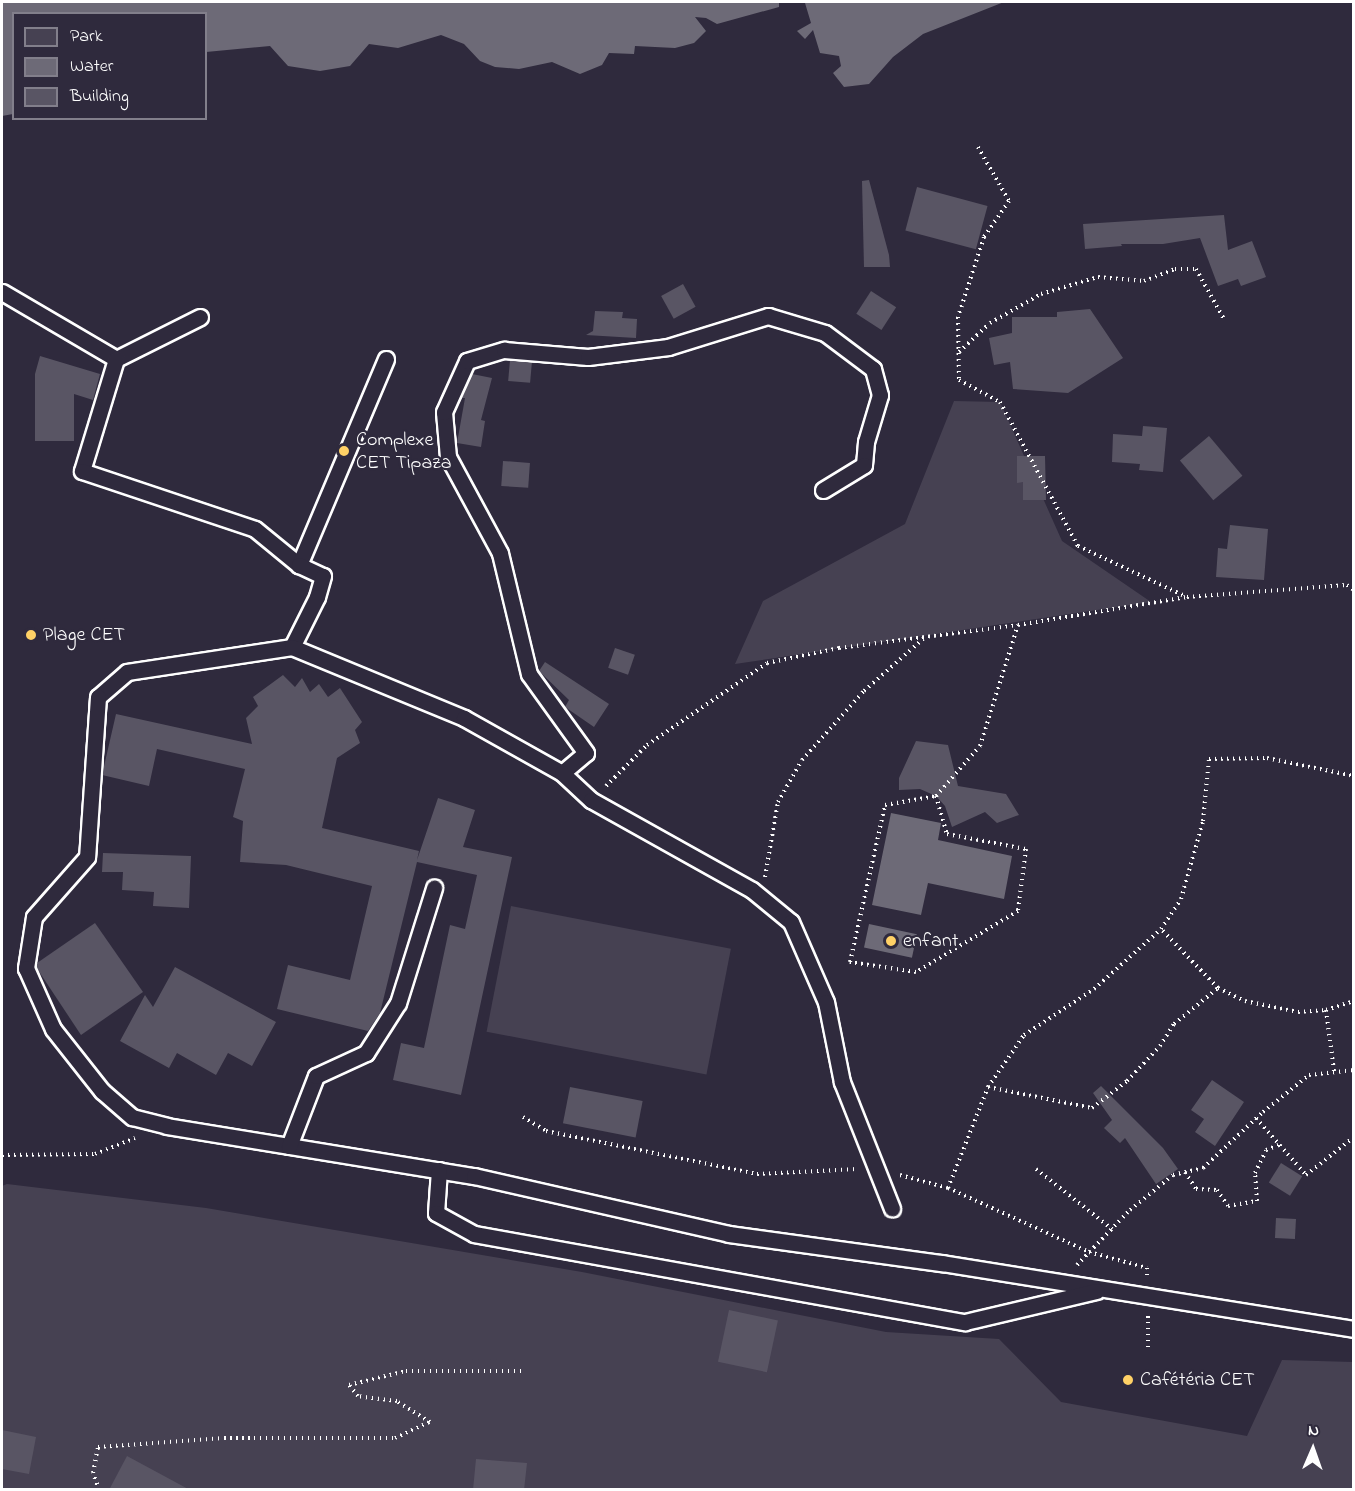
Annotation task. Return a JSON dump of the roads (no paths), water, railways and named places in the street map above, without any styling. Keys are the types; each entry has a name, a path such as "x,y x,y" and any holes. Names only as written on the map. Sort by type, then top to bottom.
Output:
{"lane":[{"path":"2,292 116,359"},
{"path":"562,773 586,753 529,674 500,553 448,457 444,412 467,362 504,350 588,357 668,347 768,316 825,333 873,369 880,395 866,442 864,465 823,490"},
{"path":"200,317 116,359 82,471 255,529 299,565 323,576 317,597 292,647"},
{"path":"299,565 386,359"},
{"path":"892,1208 842,1082 826,1002 791,922 761,898 591,800 562,773 464,718 292,647 127,672 98,697 87,857 34,917 26,968 53,1029 102,1091 132,1117 167,1126 439,1170 729,1234 942,1263 1353,1329"},
{"path":"289,1146 316,1076 366,1053 398,1003 434,888"},
{"path":"439,1170 436,1214 474,1234 965,1322 1104,1290"}],"water":[{"path":"2,2 779,2 779,7 717,24 706,18 695,17 706,31 694,43 675,48 635,46 634,54 609,53 602,65 580,74 552,62 519,69 495,67 480,61 464,44 441,35 398,48 369,44 350,66 320,71 288,66 270,46 207,52 207,12 12,12 12,114 2,116"},
{"path":"801,2 1004,2 923,34 893,57 869,84 844,87 833,73 841,66 839,56 820,53 813,30 805,39 797,31 811,23 805,3"},
{"path":"891,813 941,823 938,840 1012,856 1004,899 928,883 921,915 872,905"},
{"name":"enfant","path":"869,924 917,934 912,958 864,947"}],"place":[{"name":"Complexe CET Tipaza","path":"344,451"},
{"name":"Plage CET","path":"31,635"},
{"name":"enfant","path":"891,941"},
{"name":"Cafétéria CET","path":"1128,1380"}]}
